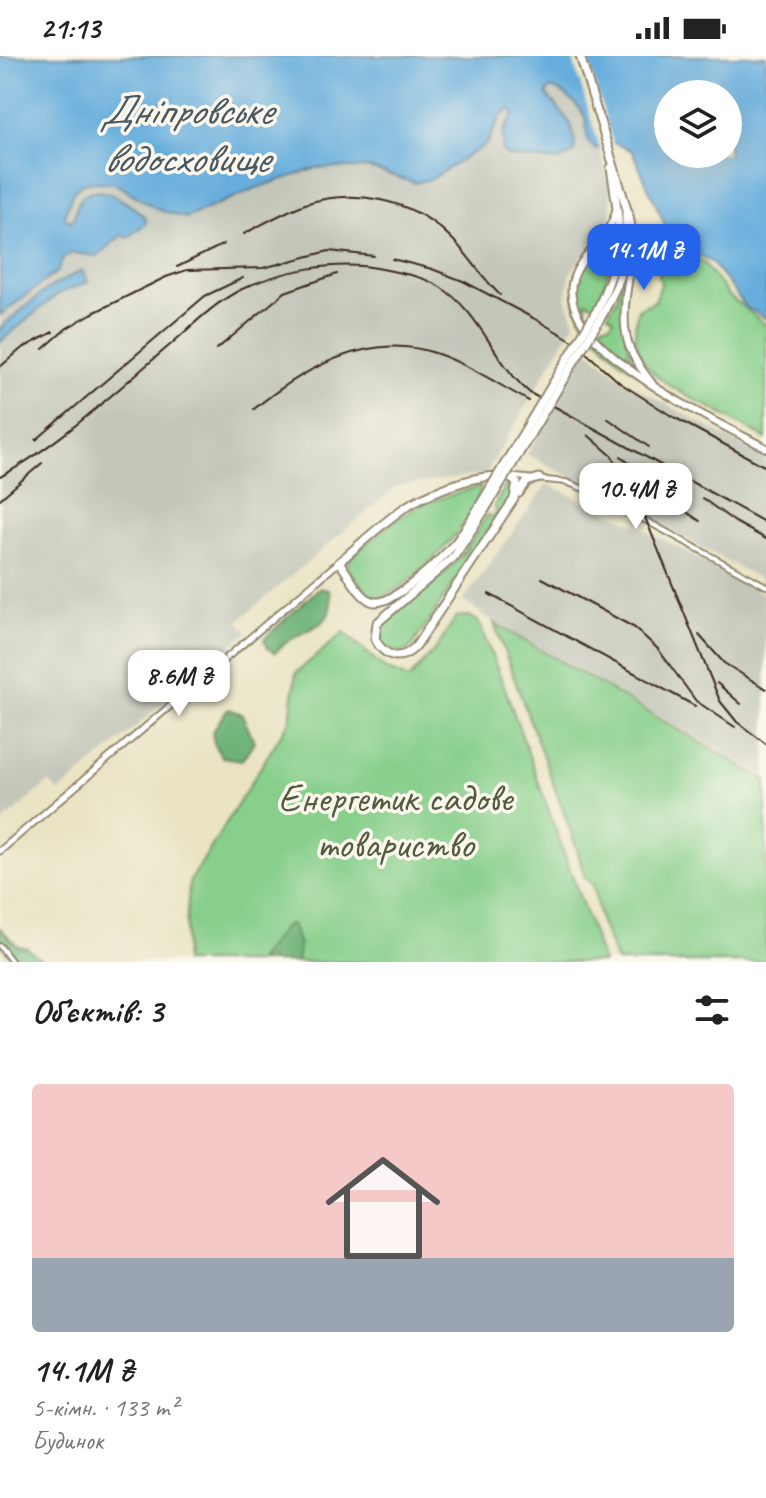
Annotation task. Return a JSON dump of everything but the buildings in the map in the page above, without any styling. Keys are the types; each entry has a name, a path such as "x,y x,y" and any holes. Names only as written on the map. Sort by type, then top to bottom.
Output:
{"main road":[{"path":"580,56 620,182 632,231 626,332 638,365 654,385"},
{"path":"600,312 617,255 620,219 610,158"},
{"path":"617,198 614,220 572,282 571,296 578,318 600,345 635,375 766,448"},
{"path":"539,478 527,482 514,499 411,652 400,656 390,655 377,645 375,628 381,617 454,557 617,285 626,246 626,206"},
{"path":"483,507 440,558 384,602 367,598 339,562 405,507 423,497 475,479 504,476 517,483 514,499"}],"street":[{"path":"504,476 566,482 597,494 766,586"},
{"path":"0,851 339,562"},
{"path":"0,946 12,962"}],"shaded area":[{"path":"551,88 562,92 580,108 587,121 594,147 599,148 610,188 611,214 603,230 570,273 566,298 575,322 486,474 397,486 238,621 247,632 59,792 49,782 0,824 0,315 58,271 63,258 72,253 97,256 123,234 127,237 141,213 128,206 70,221 63,216 73,192 81,184 89,182 114,183 159,210 186,218 256,188 317,168 368,168 415,183 433,178 477,150 492,136 500,117 510,109 514,114 501,148 509,157 560,161 565,157 561,108 546,94"},
{"path":"587,349 626,382 766,459 766,582 527,454"},
{"path":"547,484 632,523 766,595 766,777 463,601"}],"green space":[{"path":"615,226 607,277 595,306 586,301 589,314 584,322 577,308 577,283 589,259"},
{"path":"674,241 704,263 728,295 766,325 766,439 679,392 665,383 643,360 635,329 638,309 655,301 661,284 656,259 663,242"},
{"path":"630,246 624,297 625,330 634,361 644,376 622,362 596,336 604,324 610,324 614,319 608,314 618,296"},
{"path":"509,480 514,486 513,494 410,649 396,652 386,647 378,640 378,629 455,562 487,515 494,517 494,506"},
{"path":"481,486 473,510 456,534 429,563 399,588 373,598 348,569 349,559 390,524 420,505"},
{"path":"319,588 329,590 331,604 323,622 284,644 275,653 268,648 264,639"},
{"name":"Енергетик садове товариство","path":"468,616 478,621 507,694 603,962 184,962 189,883 290,720 296,673 344,632 384,668 409,679 439,645 456,617"},
{"path":"494,623 766,780 766,962 617,962 600,920 593,885 585,878"},
{"path":"229,709 242,714 254,742 242,760 222,757 215,747 212,732"},
{"path":"285,926 293,926 299,946 297,962 272,962 268,957 257,962"},
{"path":"0,928 18,946 27,948 44,962 14,962 0,943"}],"water":[{"name":"Дніпровське водосховище","path":"0,56 766,56 766,319 746,307 712,263 670,236 632,151 614,143 599,148 591,145 585,118 579,108 551,88 546,94 568,120 574,134 574,152 560,161 509,157 502,152 504,131 514,114 510,109 500,117 487,144 433,178 415,183 368,168 317,168 256,188 186,218 159,210 114,183 81,184 73,192 64,216 70,221 74,219 80,200 86,193 94,191 123,201 146,218 146,223 127,238 123,234 97,256 72,253 63,258 58,271 0,315"},
{"path":"82,270 88,282 58,294 0,342 0,328 47,289"}],"pier":[{"path":"572,56 587,56 614,147 601,152"}],"railway":[{"path":"244,234 289,211 323,199 362,197 381,200 399,205 433,223 455,242 500,295"},
{"path":"177,267 224,244"},
{"path":"43,349 67,328 91,314 187,270 263,268 329,251 374,256"},
{"path":"392,259 463,281 533,318 573,341 620,383 670,415 766,467"},
{"path":"0,477 64,434 229,296 291,272 328,266 365,266 412,275 440,287 466,310 517,381 530,393 766,523"},
{"path":"217,349 285,292 337,274"},
{"path":"36,440 205,296 243,278"},
{"path":"0,367 21,349 53,332"},
{"path":"254,409 316,367 362,350 386,347 410,347 435,353 529,401"},
{"path":"607,418 649,447"},
{"path":"588,435 611,455 633,488 720,701 737,722 766,744"},
{"path":"621,456 667,499 700,521"},
{"path":"0,499 42,463"},
{"path":"702,498 735,522 766,539"},
{"path":"542,578 635,628 658,649 696,701 735,727"},
{"path":"489,594 695,706"},
{"path":"699,635 724,663 766,689"},
{"path":"717,683 741,704"}]}
